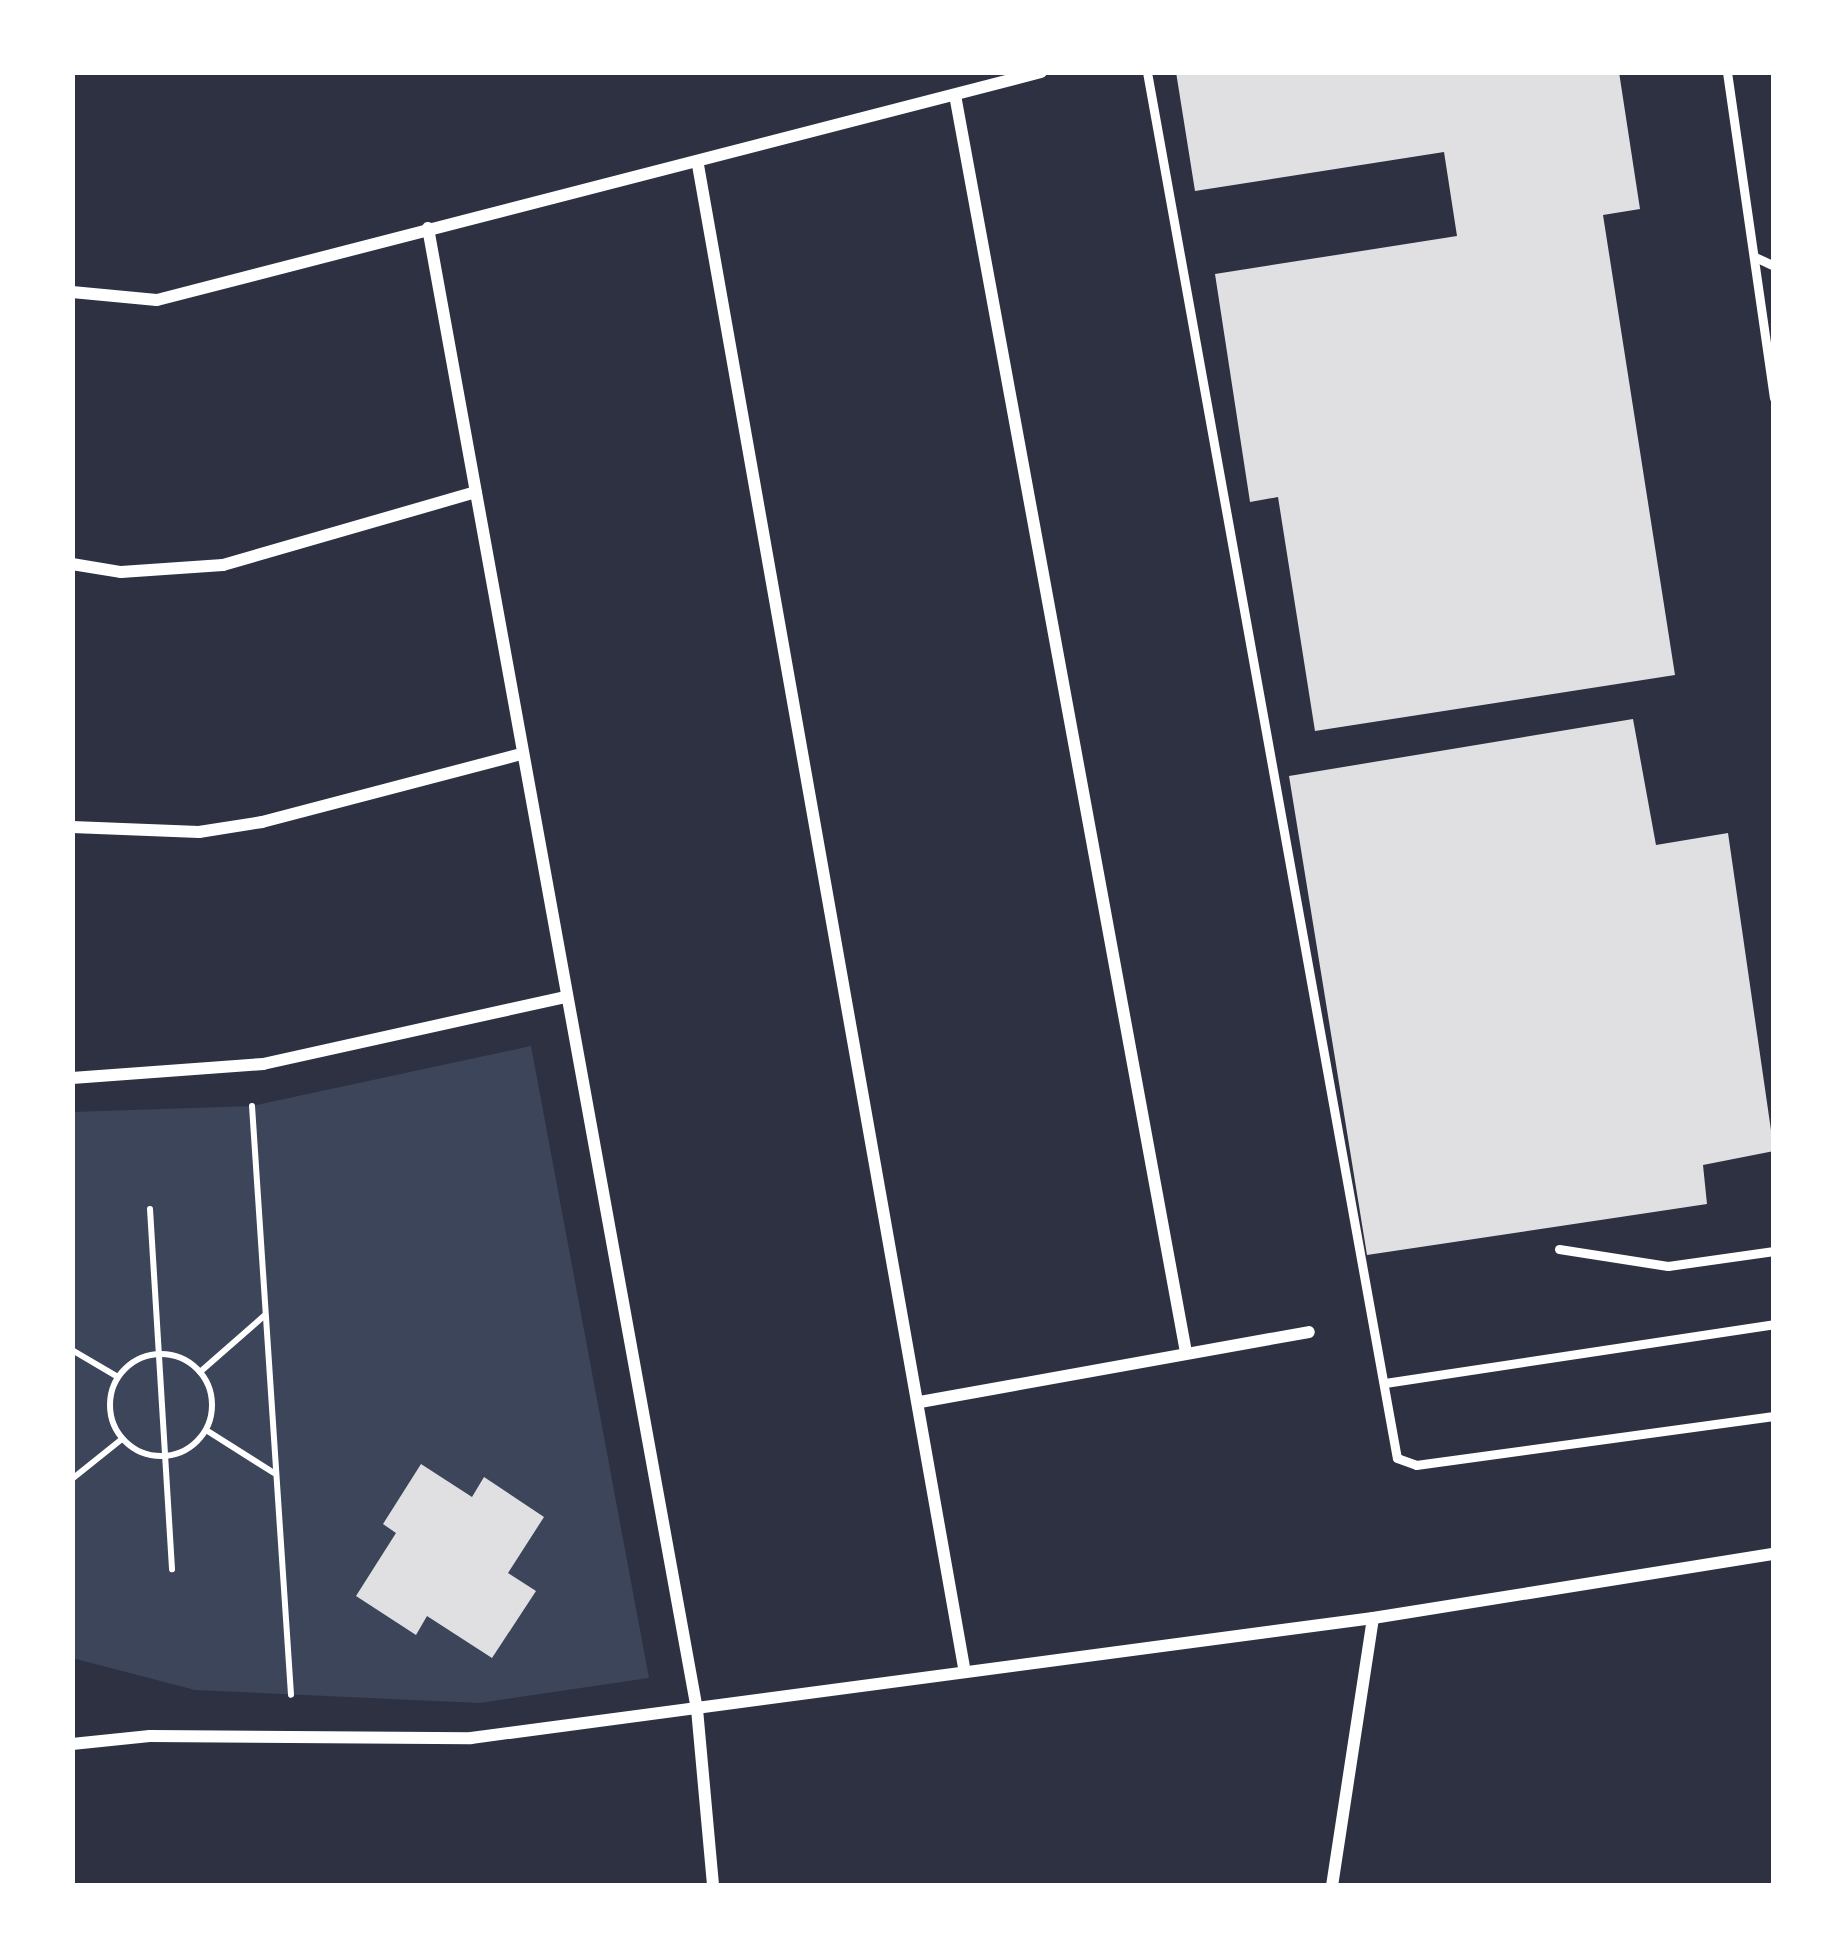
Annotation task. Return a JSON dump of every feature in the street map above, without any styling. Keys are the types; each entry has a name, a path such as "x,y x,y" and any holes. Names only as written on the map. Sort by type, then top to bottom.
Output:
{"street":[{"path":"72,292 157,300 428,228 698,165 1041,72"},
{"path":"956,95 1186,1353"},
{"path":"698,165 964,1667"},
{"path":"428,228 564,997 697,1709 713,1886"},
{"path":"72,564 122,572 223,565 476,492"},
{"path":"72,827 199,832 262,822 521,754"},
{"path":"72,1078 263,1064 564,997"},
{"path":"920,1402 1309,1332"},
{"path":"72,1744 392,1742 697,1709 964,1667 1373,1618 1774,1554"},
{"path":"1332,1886 1373,1618"},
{"path":"72,1729 91,1741"}],"lane":[{"path":"1147,72 1397,1458 1416,1465 1774,1416"},
{"path":"1727,72 1774,398"},
{"path":"1755,256 1774,266"},
{"path":"1559,1249 1668,1266 1774,1252"},
{"path":"1384,1384 1774,1324"}],"path":[{"path":"251,1106 291,1695"},
{"path":"150,1209 172,1569"},
{"path":"200,1372 266,1314"},
{"path":"72,1349 118,1377"},
{"path":"159,1354 200,1372 212,1400 206,1430 166,1456"},
{"path":"159,1354 118,1377 110,1409 122,1439 166,1456"},
{"path":"206,1430 276,1474"},
{"path":"72,1479 122,1439"}],"shaded area":[{"path":"531,1046 649,1678 479,1703 195,1690 72,1658 72,1112 252,1106"}],"building":[{"path":"1176,72 1619,72 1640,209 1603,215 1675,675 1315,731 1278,497 1250,502 1215,274 1457,236 1444,152 1195,191"},
{"path":"1633,719 1656,845 1728,833 1774,1151 1703,1165 1707,1204 1367,1255 1289,776"},
{"path":"421,1464 472,1497 484,1477 544,1517 508,1573 536,1591 492,1658 427,1616 416,1635 356,1596 396,1533 383,1524"}]}
